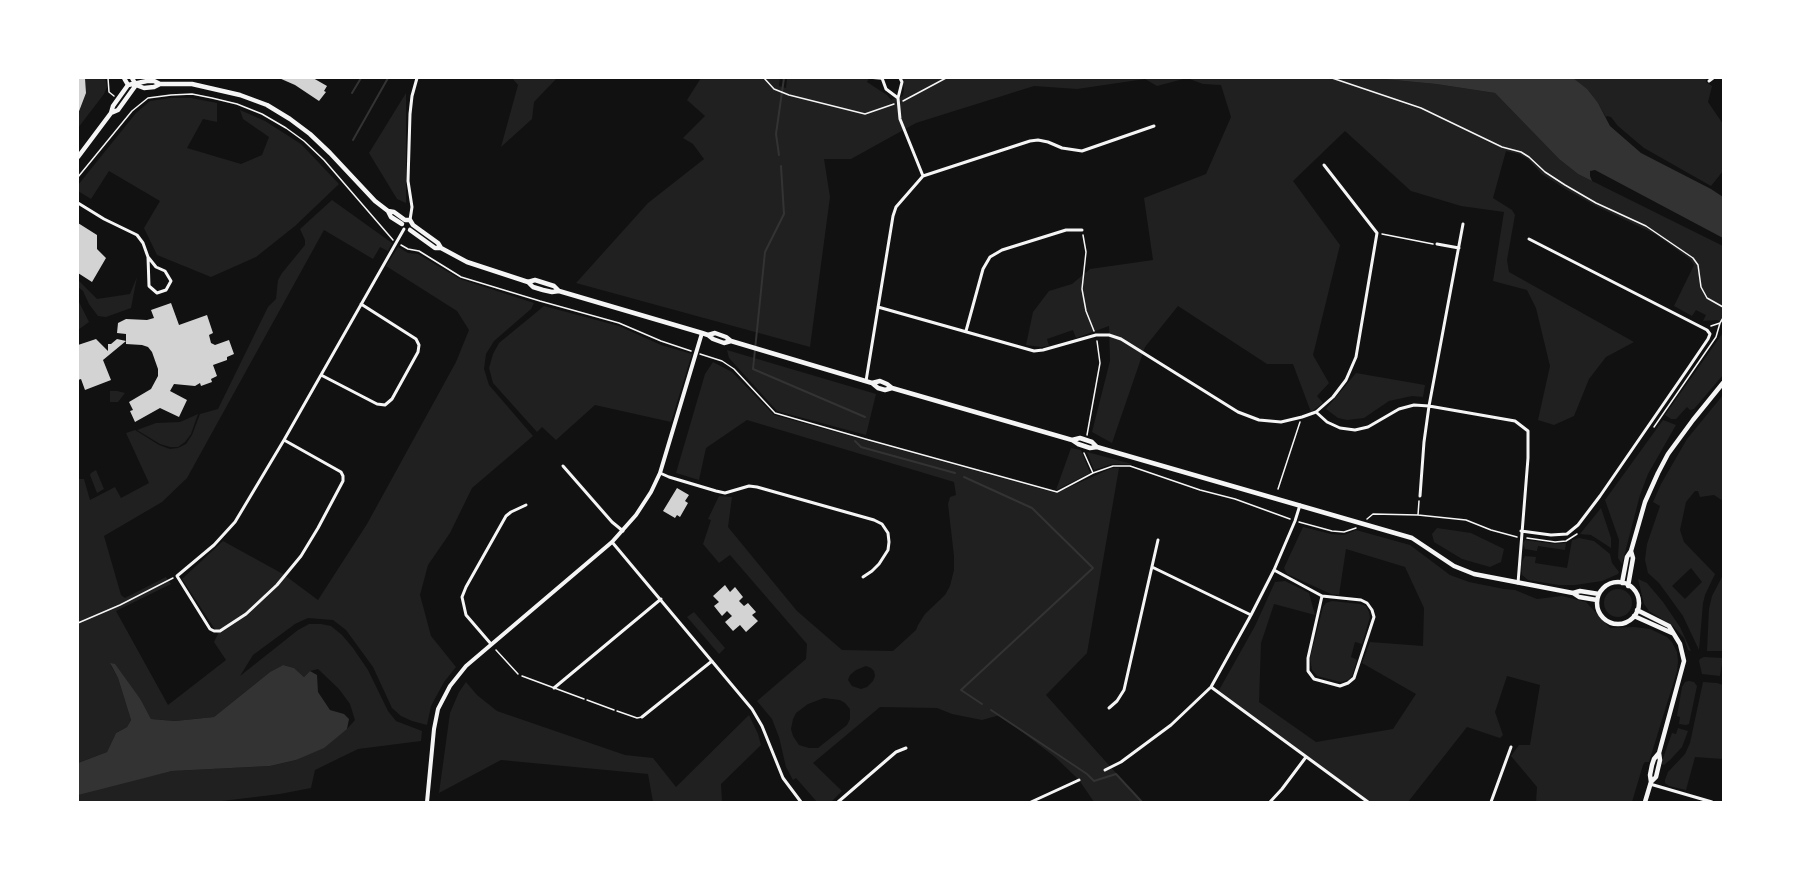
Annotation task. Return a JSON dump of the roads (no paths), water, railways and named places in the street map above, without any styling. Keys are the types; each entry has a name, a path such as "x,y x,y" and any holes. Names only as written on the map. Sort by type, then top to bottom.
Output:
{"main road":[{"path":"124,78 128,85"},
{"path":"132,78 136,85"},
{"path":"128,85 136,85 147,88 160,84 192,84 240,95 267,105 290,119 310,134 375,201 388,211 391,216 438,243 441,248 484,269 528,282 535,280 554,286 559,291 705,334 724,343 731,341 866,381 880,381 892,388 1072,440 1078,444 1090,448 1097,446"},
{"path":"78,157 111,113 113,106 128,85"},
{"path":"111,113 118,110 136,85"},
{"path":"1628,586 1633,558 1632,551 1645,502 1658,473 1668,454 1723,382"},
{"path":"1072,440 1080,438 1092,442 1097,446 1412,538 1454,566 1474,574 1573,593 1579,597 1597,600"},
{"path":"1622,583 1627,557 1632,551"},
{"path":"1614,583 1622,583 1628,586 1634,590 1639,602 1634,616 1628,622 1615,624 1603,618 1597,608 1599,594 1604,588 1614,583"},
{"path":"1573,593 1580,591 1599,594"},
{"path":"1637,610 1669,626 1680,644 1684,661 1659,753 1654,758 1650,775 1651,783 1645,802"},
{"path":"1634,616 1672,633"}],"street":[{"path":"284,440 341,472 344,476 343,481 322,522 301,556 277,585 246,614 220,631 210,629 177,576 214,545 235,522 284,440 360,304 407,225 412,207 408,181 410,114 412,96 417,78"},
{"path":"900,78 902,82 898,98 900,120 923,176"},
{"path":"1709,81 1713,78"},
{"path":"882,79 886,89 898,98"},
{"path":"866,381 893,216 896,207 923,176 1030,141 1038,140 1048,142 1062,148 1082,151 1154,126"},
{"path":"878,307 1034,351 1043,350 1096,335 1109,335 1121,339 1238,412 1259,420 1281,422 1302,417 1316,412 1333,397 1346,380 1356,357 1377,233 1324,165"},
{"path":"78,204 136,235 142,243 148,257 156,267 165,271 171,281 166,290 157,293 149,286 148,257"},
{"path":"1420,496 1424,442 1429,406 1463,224"},
{"path":"966,331 983,269 990,257 1002,250 1066,230 1082,230"},
{"path":"1521,531 1551,535 1567,534 1578,525 1600,496 1682,378 1710,334 1707,330 1529,239"},
{"path":"1437,244 1459,248"},
{"path":"321,375 377,404 385,405 392,399 418,352 419,345 416,339 360,304"},
{"path":"426,802 434,729 438,709 450,686 466,666 612,542 640,510 660,473 697,353 705,334"},
{"path":"1316,412 1327,422 1340,428 1355,430 1368,427 1399,409 1414,406 1429,406 1515,421 1528,430 1528,458 1520,538 1518,583"},
{"path":"563,466 623,531"},
{"path":"660,473 725,493 750,486 757,487 874,520 882,524 888,533 890,542 888,550 884,559 872,571 863,577"},
{"path":"491,644 466,615 462,597 466,587 506,516 526,505"},
{"path":"1104,770 1121,762 1171,725 1211,687 1274,570 1295,521 1300,505"},
{"path":"1109,708 1117,701 1124,690 1158,540"},
{"path":"612,542 752,708 762,726 783,778 801,802"},
{"path":"1152,567 1251,615"},
{"path":"1274,570 1322,596 1361,600 1367,603 1372,610 1374,617 1354,678 1348,683 1340,686 1314,678 1308,671 1308,658 1322,596"},
{"path":"554,688 661,600"},
{"path":"642,717 712,661"},
{"path":"1211,687 1368,802"},
{"path":"1490,802 1511,747"},
{"path":"838,802 896,752 906,748"},
{"path":"1270,802 1282,789 1306,757"},
{"path":"1031,802 1079,780"},
{"path":"1651,783 1712,802"}],"lane":[{"path":"870,78 882,79"},
{"path":"522,676 584,699"},
{"path":"617,711 637,718 642,717"}],"waterway":[{"path":"352,93 361,78"},
{"path":"353,140 388,78"},
{"path":"779,155 776,134 784,78"},
{"path":"781,166 784,214 765,252 753,369 865,417"},
{"path":"855,441 861,447 955,473"},
{"path":"964,477 1032,508 1093,568 961,690 982,704"},
{"path":"991,710 1087,774 1094,781 1116,774 1142,802"}]}
